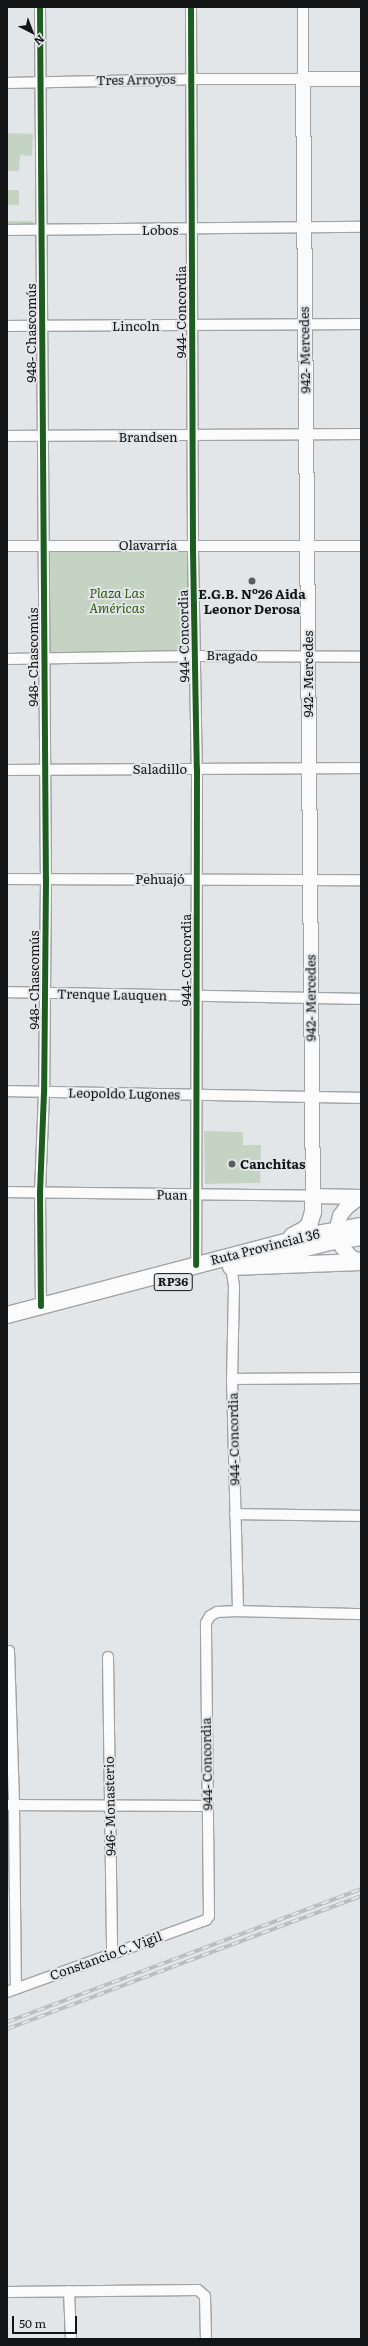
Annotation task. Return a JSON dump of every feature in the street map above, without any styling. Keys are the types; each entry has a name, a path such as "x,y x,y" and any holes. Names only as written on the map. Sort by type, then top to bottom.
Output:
{"main road":[{"name":"Tres Arroyos","path":"303,79 361,79"},
{"name":"942- Mercedes","path":"303,79 312,1196"},
{"name":"Puan","path":"312,1196 360,1197"},
{"path":"269,1246 305,1229 311,1219 312,1196"},
{"path":"360,1197 352,1202 340,1216 339,1234 346,1253 352,1258 361,1261"},
{"name":"Ruta Provincial 36","path":"7,1326 231,1267 361,1226"},
{"name":"Ruta Provincial 36","path":"7,1315 269,1246 339,1234 361,1237"},
{"path":"231,1267 361,1261"}],"street":[{"name":"948- Chascomús","path":"40,7 44,770 46,879 46,993 40,1194 41,1306"},
{"name":"944- Concordia","path":"191,7 193,545 197,769 197,997 195,1095 196,1265"},
{"name":"942- Mercedes","path":"303,7 303,79"},
{"name":"Tres Arroyos","path":"7,83 191,79 303,79"},
{"name":"Lobos","path":"7,230 192,230 361,227"},
{"name":"Lincoln","path":"7,326 361,324"},
{"name":"Brandsen","path":"7,436 193,437 361,434"},
{"name":"Olavarría","path":"7,546 361,546"},
{"name":"Bragado","path":"7,659 195,656 361,657"},
{"name":"Saladillo","path":"7,770 361,768"},
{"name":"Pehuajó","path":"7,880 361,880"},
{"name":"Trenque Lauquen","path":"7,992 197,997 361,999"},
{"name":"Leopoldo Lugones","path":"7,1091 44,1093 361,1098"},
{"name":"Puan","path":"7,1192 40,1194 312,1196"},
{"name":"944- Concordia","path":"206,1920 209,1916 206,1623 210,1616 217,1612 238,1611 232,1379 234,1286 231,1267"},
{"path":"232,1379 361,1378"},
{"path":"235,1514 361,1516"},
{"path":"238,1611 361,1614"},
{"path":"9,1651 11,1990"},
{"name":"946- Monasterio","path":"108,1657 112,1954"},
{"path":"10,1805 110,1804 208,1806"},
{"name":"Constancio C. Vigil","path":"11,1990 206,1920"},
{"path":"7,2292 198,2290 205,2296 206,2339"},
{"path":"69,2291 71,2339"}],"green space":[{"path":"7,133 33,134 32,156 20,155 19,171 7,171"},
{"path":"7,190 19,190 19,205 7,205"},
{"path":"7,221 33,221 33,226 7,226"},
{"name":"Plaza Las Américas","path":"193,545 195,656 45,659 43,548"},
{"name":"Canchitas","path":"204,1131 243,1132 243,1145 261,1145 260,1183 205,1184"}],"railway":[{"path":"7,2022 361,1889"},
{"path":"7,2029 361,1896"}],"cycle path":[{"path":"40,7 46,879 44,1093 40,1194 41,1306"},
{"path":"191,7 193,550 197,769 196,1265"}],"place":[{"name":"E.G.B. Nº26 Aida Leonor Derosa","path":"252,581"},
{"name":"Canchitas","path":"232,1164"}]}
